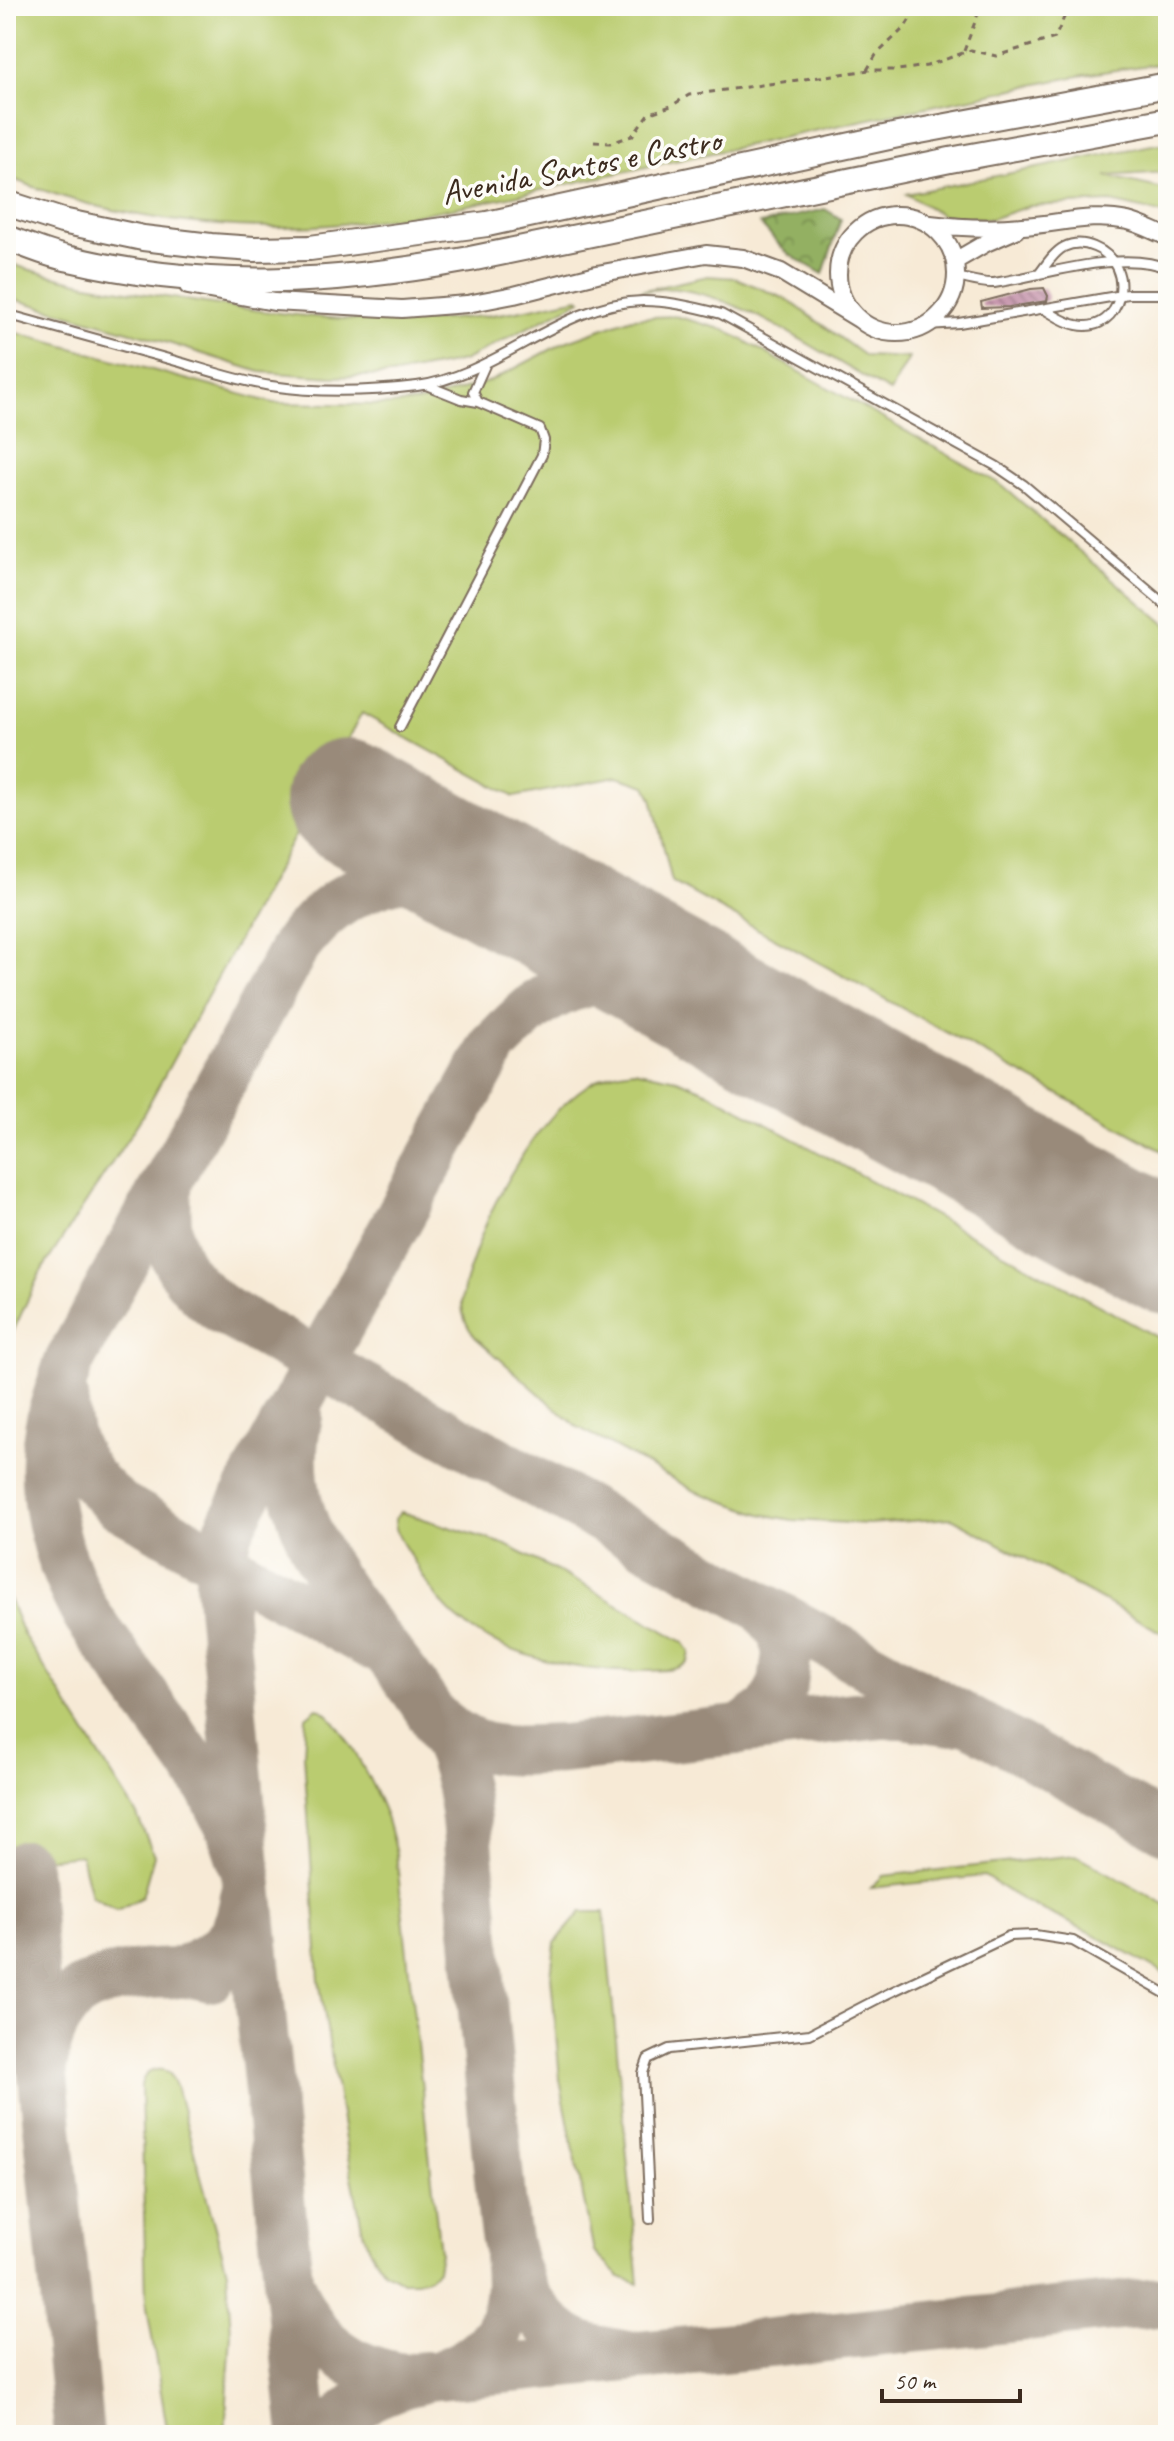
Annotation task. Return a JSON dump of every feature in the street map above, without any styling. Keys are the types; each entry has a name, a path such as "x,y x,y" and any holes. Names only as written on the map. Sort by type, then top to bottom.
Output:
{"main road":[{"name":"Avenida Santos e Castro","path":"6,203 62,221 143,238 254,249 310,248 487,224 898,135 1168,85"},
{"name":"Avenida Santos e Castro","path":"6,238 68,259 141,272 209,279 329,280 415,269 950,160 1168,120"}],"street":[{"path":"860,320 846,305 839,287 838,267 844,248 855,231 872,220 891,214 911,216 929,224 967,229 1025,226 1083,217 1129,222 1168,237"},
{"path":"929,224 944,238 956,269"},
{"path":"141,272 203,290 274,302 402,309 467,304 597,274 706,254 743,258 781,272 872,328 900,333 927,325 939,316 947,304 956,269 986,243 1025,226"}],"lane":[{"path":"1039,274 1066,246 1084,243 1100,249 1115,262 1121,278 1121,295 1113,312 1099,323 1081,326 1063,321 1043,309"},
{"path":"956,269 990,283 1138,260 1168,269"},
{"path":"927,325 959,323 1121,295 1168,294"},
{"path":"6,314 268,385 333,392 424,384 451,378 568,320 612,306 642,301 699,308 721,314 996,466 1024,485 1168,607"},
{"path":"478,402 473,392 486,363"},
{"path":"400,727 542,455 544,440 540,429 478,402 461,399 424,384"},
{"path":"650,2219 643,2073 648,2059 669,2049 810,2034 1009,1936 1035,1935 1073,1941 1168,1995"}],"path":[{"path":"866,71 876,55 905,27 910,19 909,6"},
{"path":"963,52 981,6"},
{"path":"594,142 610,143 632,136 648,114 671,106 689,95 866,71 927,66 971,50 996,56 1055,38 1069,6"}],"green space":[{"path":"6,6 1168,6 1168,63 1041,83 539,191 407,216 320,226 243,226 174,220 105,208 38,189 6,176"},
{"path":"1168,144 1168,172 1106,176 1168,190 1168,215 1111,202 1029,206 991,219 942,215 906,194"},
{"path":"825,209 841,219 823,274 788,254 760,224"},
{"path":"6,262 48,275 114,289 330,318 445,319 495,315 581,300 463,361 391,375 333,377 260,372 6,297"},
{"path":"708,276 736,278 788,300 865,356 909,358 890,392 786,331 731,304 677,289 640,291"},
{"path":"675,316 725,330 1000,484 1168,626 1168,1154 672,882 652,798 646,786 617,777 514,797 362,713 140,1120 40,1273 6,1347 6,330 273,403 392,405 424,401 491,381 565,342 632,318"},
{"path":"634,1070 677,1079 704,1090 1168,1343 1168,1636 952,1518 869,1524 792,1520 761,1514 695,1491 576,1426 475,1337 463,1313 464,1286 482,1233 504,1185 550,1118 569,1100 599,1079"},
{"path":"401,1512 504,1544 578,1582 683,1642 690,1652 688,1662 666,1670 594,1669 543,1660 495,1643 455,1617 433,1592 399,1536 395,1519"},
{"path":"6,1592 23,1634 137,1815 154,1855 142,1897 117,1910 91,1896 81,1855 6,1863"},
{"path":"317,1708 336,1724 367,1774 386,1817 396,1854 440,2252 437,2270 428,2278 417,2281 402,2281 385,2272 368,2247 347,2152 319,1980 304,1755 306,1717"},
{"path":"1076,1855 1168,1906 1168,1976 1091,1933 1024,1901 984,1876 871,1888 883,1876"},
{"path":"581,1912 604,1912 639,2284 620,2277 594,2252 560,2080 551,1976 555,1943"},
{"path":"163,2070 170,2074 176,2086 227,2271 231,2332 225,2435 168,2435 146,2301 141,2085 149,2073"}],"building":[{"path":"1044,288 1047,301 982,308 981,302"}],"taxiway":[{"path":"304,2435 247,1876 231,1828 212,1790 88,1617 76,1594 57,1545 51,1519 47,1493 47,1441 69,1362 296,945 337,904 385,880 411,874 439,873 496,883"},
{"path":"179,1972 223,1947 238,1925 245,1896 247,1876 220,1584 221,1561 229,1530 263,1464 495,1044 527,1013 547,999 580,984 616,978 652,979 705,996"},
{"path":"168,1180 167,1221 174,1255 193,1284 224,1311 1168,1830"},
{"path":"64,1399 67,1430 78,1459 96,1484 120,1506 373,1646"},
{"path":"298,1416 293,1465 300,1509 316,1550 339,1589 423,1701 454,1759 466,1822 503,2220 514,2270 528,2300 564,2337 587,2348 629,2356"},
{"path":"740,1730 770,1709 783,1684 787,1653 782,1632 763,1608"},
{"path":"430,1713 462,1738 477,1745 507,1750 563,1749 882,1714 952,1721"},
{"path":"25,1865 79,2435"},
{"path":"43,2062 56,2020 65,2006 91,1987 150,1974 188,1973 211,1977"},
{"path":"444,2373 478,2354 500,2328 509,2296 508,2257"},
{"path":"293,2291 310,2325 336,2351 368,2369 405,2378 1168,2301"},
{"path":"329,2435 349,2413 369,2398 421,2379"}],"runway":[{"path":"347,800 1168,1252"}]}
